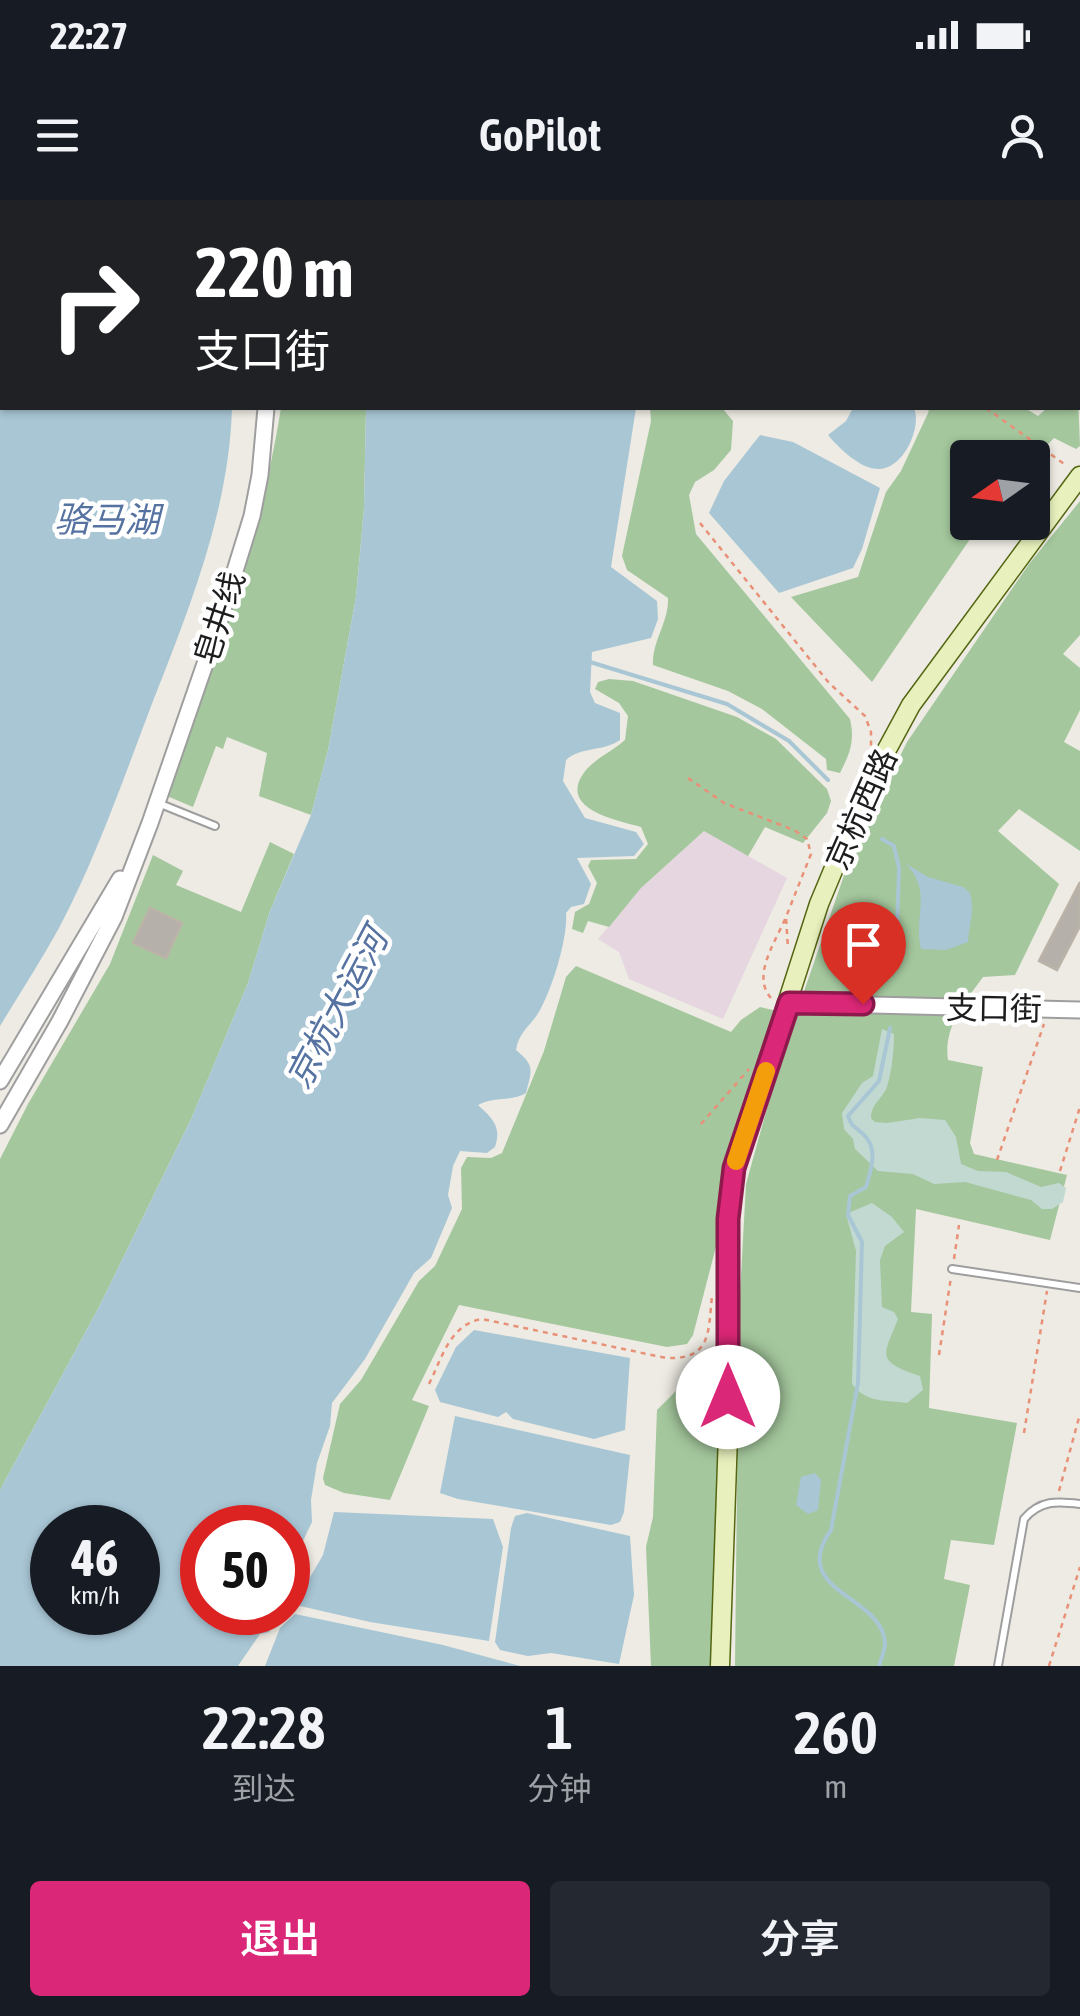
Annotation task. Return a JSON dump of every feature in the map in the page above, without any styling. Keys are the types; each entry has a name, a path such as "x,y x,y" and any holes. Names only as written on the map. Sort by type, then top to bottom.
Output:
{"main road":[{"name":"京杭西路","path":"720,1666 728,1436 728,1219 734,1168 819,904 872,777 903,720 1080,476"}],"street":[{"name":"皂井线","path":"0,1125 114,917 150,823 252,516 266,410"},
{"name":"皂井线","path":"0,1081 150,823"},
{"name":"支口街","path":"789,1003 1080,1010"}],"lane":[{"path":"157,803 215,826"},
{"path":"952,1270 1080,1288"},
{"path":"998,1666 1024,1519 1038,1506 1057,1502 1080,1504"}],"path":[{"path":"989,410 1080,476"},
{"path":"700,523 828,683 866,716 871,732 868,757"},
{"path":"688,778 724,803 807,838 811,854 762,974 768,997 789,1003"},
{"path":"786,917 788,950"},
{"path":"997,1160 1049,1009"},
{"path":"701,1124 752,1066"},
{"path":"1060,1171 1080,1107"},
{"path":"1071,1136 1078,1139"},
{"path":"939,1355 959,1226"},
{"path":"429,1384 455,1332 470,1321 482,1319 666,1358 682,1358 696,1353 704,1344 716,1284"},
{"path":"1024,1432 1048,1284"},
{"path":"1057,1502 1080,1414"},
{"path":"1049,1666 1080,1567"}],"shaded area":[{"path":"704,831 787,878 723,1019 629,979 619,952 598,939 641,888"},
{"path":"882,1029 894,1034 893,1052 886,1088 872,1113 875,1122 945,1120 956,1137 961,1164 978,1171 1006,1172 1041,1187 1059,1183 1066,1188 1063,1202 1052,1209 1042,1209 1031,1200 965,1182 934,1184 913,1174 878,1171 855,1149 853,1139 844,1129 842,1113 862,1083 873,1076"},
{"path":"872,1203 892,1217 904,1232 885,1246 880,1260 882,1307 894,1312 898,1319 886,1355 895,1366 920,1376 923,1390 907,1403 870,1398 852,1384 856,1251 846,1214"}],"green space":[{"path":"281,410 366,410 364,508 356,597 328,750 311,815 259,796 267,753 227,737 223,749 216,746 193,807 167,796 248,557"},
{"path":"650,410 724,410 733,421 731,450 714,470 695,482 689,495 696,534 850,719 851,747 840,773 827,770 826,759 762,709 728,691 653,665 668,598 627,570 622,556"},
{"path":"928,410 1028,410 1038,416 1045,410 1079,410 1080,446 1076,449 1054,438 1050,442 950,440 950,540 969,540 872,682 791,597 858,577 886,492 901,471"},
{"path":"1080,501 1080,635 1063,654 1080,668 1080,710 1064,742 1080,751 1080,851 1019,809 998,831 1059,884 1015,975 983,977 957,1016 947,1048 948,1060 983,1067 970,1143 974,1154 1067,1175 1050,1240 916,1209 911,1312 932,1314 929,1408 1017,1423 994,1545 951,1540 944,1579 970,1585 954,1666 735,1666 739,1312 746,1184 781,1058 849,861 907,742"},
{"path":"633,681 737,717 776,739 827,789 831,801 827,813 803,843 765,827 748,856 704,831 641,888 609,927 588,921 583,933 572,929 575,912 589,904 597,883 588,866 591,860 636,859 648,844 641,827 592,810 578,794 578,783 586,770 625,740 628,716 619,703 595,689 598,682"},
{"path":"270,842 294,854 270,911 248,983 192,1117 99,1307 0,1490 0,1159 110,964 153,855 183,871 176,885 241,912"},
{"path":"576,966 731,1032 760,1007 777,1011 723,1163 718,1239 693,1335 687,1344 667,1347 459,1305 412,1400 429,1406 390,1500 344,1493 325,1485 323,1478 340,1404 361,1380 419,1281 435,1266 462,1209 461,1168 467,1157 491,1158 502,1153 544,1051 566,977"},
{"path":"711,1379 722,1389 711,1666 651,1666 646,1547 653,1517 657,1410 683,1384"}],"water":[{"name":"骆马湖","path":"0,410 232,410 224,484 181,630 86,873 52,940 0,1026"},
{"name":"京杭大运河","path":"366,410 636,410 611,567 657,601 658,619 651,638 592,652 590,692 595,703 620,713 620,740 566,760 563,781 585,818 636,832 644,844 634,856 577,858 591,884 584,904 571,907 566,913 562,948 550,987 518,1043 516,1050 530,1068 526,1093 478,1105 496,1128 495,1147 487,1153 460,1151 448,1195 452,1208 431,1258 414,1273 365,1359 332,1403 330,1426 317,1463 310,1526 310,1505 180,1505 180,1635 259,1635 238,1666 0,1666 0,1490 99,1307 192,1117 311,815 328,750 356,597 364,508"},
{"path":"852,410 914,410 916,416 913,435 903,454 897,462 880,469 858,462 828,435 846,421"},
{"path":"760,435 793,442 880,488 853,568 779,593 709,513 724,481"},
{"path":"906,864 970,893 968,942 946,950 921,949 921,894"},
{"path":"474,1330 630,1358 625,1430 594,1439 513,1419 506,1412 498,1417 440,1402 435,1390 456,1347"},
{"path":"455,1416 630,1455 620,1522 611,1525 440,1493"},
{"path":"815,1473 821,1480 818,1510 808,1514 796,1505 801,1477"},
{"path":"334,1512 493,1519 503,1547 489,1641 310,1608 310,1577 323,1555"},
{"path":"527,1513 630,1536 634,1595 619,1664 551,1653 528,1656 500,1650 495,1642 511,1528 515,1516"},
{"path":"310,1617 443,1645 520,1666 265,1666 277,1635 310,1635"}],"building":[{"path":"1080,882 1080,926 1057,970 1039,961"},
{"path":"150,908 182,923 166,958 133,943"}],"waterway":[{"path":"590,662 727,704 789,741 828,780"},
{"path":"882,839 894,846 899,868 896,960 889,971"},
{"path":"879,1666 885,1643 880,1627 828,1580 821,1567 821,1551 831,1530 858,1383 862,1242 848,1215 850,1196 866,1187 872,1159 868,1140 848,1116 879,1081 890,1028"}],"slow traffic":[{"path":"736,1161 766,1071"}],"route":[{"path":"728,1397 728,1219 734,1168 789,1003 863,1004"}]}
